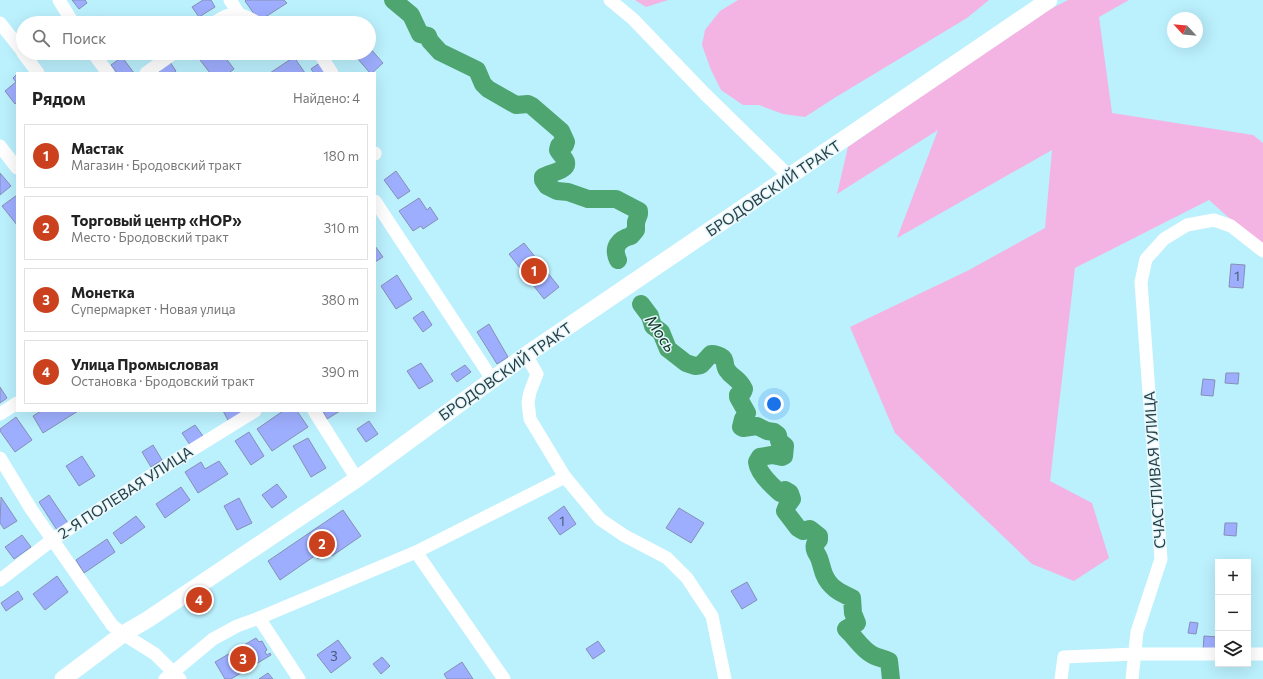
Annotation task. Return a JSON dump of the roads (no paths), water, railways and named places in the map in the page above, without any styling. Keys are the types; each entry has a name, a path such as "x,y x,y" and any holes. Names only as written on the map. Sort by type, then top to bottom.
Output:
{"main road":[{"name":"БРОДОВСКИЙ ТРАКТ","path":"63,679 123,634 148,620 357,479 526,355 790,177 1048,0"}],"street":[{"path":"59,0 69,16"},
{"path":"230,0 240,14"},
{"path":"610,0 633,19 705,94 790,177"},
{"path":"226,16 230,14 240,14 244,16"},
{"path":"0,23 16,44"},
{"path":"28,60 37,72"},
{"path":"98,60 107,72"},
{"path":"147,72 164,60"},
{"path":"324,60 331,72"},
{"path":"0,146 16,167"},
{"path":"376,203 492,379"},
{"name":"СЧАСТЛИВАЯ УЛИЦА","path":"1132,679 1137,632 1161,559 1141,282 1146,259 1164,239 1186,225 1214,220 1231,226 1263,251"},
{"path":"526,355 537,374 528,402 530,419 565,477 600,519 625,536 667,558 687,578 712,616 724,679"},
{"path":"0,414 16,404"},
{"name":"2-Я ПОЛЕВАЯ УЛИЦА","path":"0,580 52,540 158,471 253,412"},
{"path":"315,412 357,479"},
{"path":"0,458 31,509 112,625 123,634 155,654 173,677 213,639 237,626 416,552 565,477"},
{"path":"416,552 504,679"},
{"path":"259,618 299,679"},
{"path":"1061,679 1064,657 1135,654 1215,654"},
{"path":"1251,654 1263,654"}],"waterway":[{"name":"Мось","path":"393,0 411,15 420,34 428,36 430,41 440,52 477,70 483,84 488,89 516,105 528,104 532,106 561,131 566,142 565,145 559,146 558,150 565,160 566,165 561,170 543,177 543,180 547,186 557,191 568,192 588,199 616,199 639,211 636,222 636,230 631,236 620,241 616,247 616,255 618,260"},
{"name":"Мось","path":"641,304 650,316 653,326 661,332 668,349 686,363 695,366 701,365 711,354 723,358 727,370 744,389 743,392 738,395 747,413 743,419 741,427 757,426 778,435 779,441 785,446 784,456 772,455 760,457 757,462 758,466 762,474 780,493 785,490 790,493 792,499 785,511 798,528 803,531 810,529 819,536 819,540 815,544 814,548 826,579 835,589 852,598 853,613 857,623 846,629 867,652 889,661 891,679"}],"place":[{"name":"Мастак","path":"534,271"},
{"name":"Торговый центр «НОР»","path":"322,544"},
{"name":"Улица Промысловая","path":"199,600"},
{"name":"Монетка","path":"243,659"}]}
